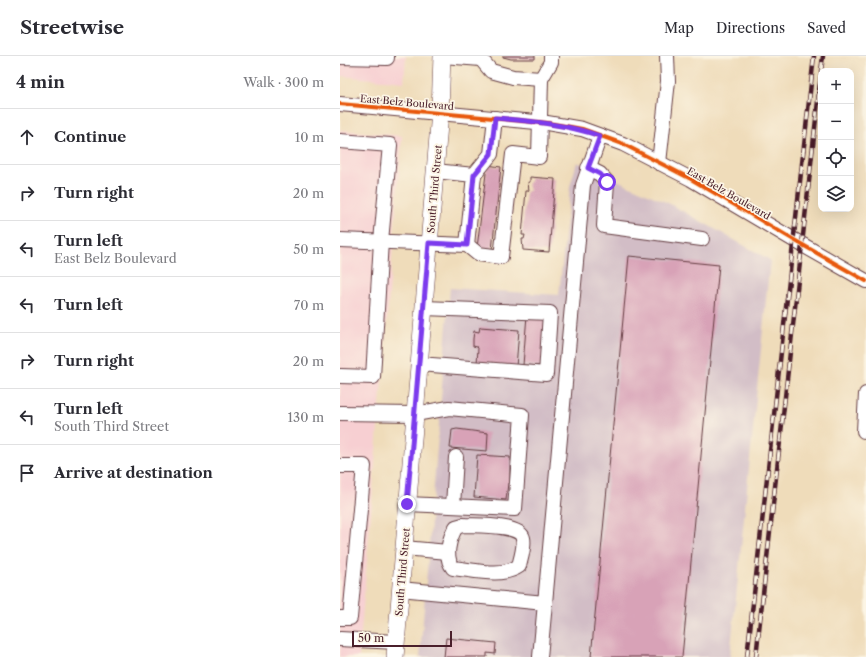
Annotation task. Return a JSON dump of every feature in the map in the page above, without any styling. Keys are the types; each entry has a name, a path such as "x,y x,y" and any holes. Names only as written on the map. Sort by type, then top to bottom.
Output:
{"main road":[{"name":"South Third Street","path":"395,650 440,112 442,56"}],"street":[{"path":"340,57 386,58 387,56"},
{"path":"442,56 481,58 491,71 513,77 541,79"},
{"path":"491,154 513,154 539,157 541,79 551,62 551,56"},
{"path":"659,163 668,81 667,56"},
{"name":"East Belz Boulevard","path":"340,104 540,122 582,130 600,136 623,144 691,179 866,281"},
{"path":"467,245 474,175 491,154 495,118"},
{"path":"540,657 583,185 600,136"},
{"path":"340,141 390,145 381,241 373,377 340,376"},
{"path":"340,240 467,245 478,254 500,257 513,154"},
{"path":"588,168 600,174 607,182 604,226 702,239"},
{"path":"435,171 474,175"},
{"path":"419,364 546,374 550,314 424,308"},
{"path":"864,431 866,394"},
{"path":"340,414 415,414 449,408 522,415 515,509 407,504"},
{"path":"453,506 456,457"},
{"path":"340,466 364,466 350,618 340,618"},
{"path":"463,525 513,528 521,533 523,539 519,566 512,571 503,572 453,568 449,563 448,552 452,534 456,527 463,525"},
{"path":"404,548 448,552"},
{"path":"400,589 545,603"},
{"path":"340,639 395,650"}],"shaded area":[{"path":"340,56 406,56 404,82 340,76"},
{"path":"340,130 402,136 359,657 340,657"},
{"path":"577,162 670,204 770,260 730,657 420,657 450,288 559,295 570,187"}],"building":[{"path":"503,56 535,56 535,59 511,59"},
{"path":"487,165 501,167 492,250 477,248"},
{"path":"530,177 555,179 549,252 523,250 522,239 524,239 525,235 522,235 526,191 529,191 528,182 530,182"},
{"path":"629,256 719,265 682,657 591,657"},
{"path":"527,315 546,317 542,366 523,365"},
{"path":"480,327 519,330 516,367 477,364 478,348 473,346 473,339 474,331 479,332"},
{"path":"457,429 488,433 487,451 450,448 452,430"},
{"path":"477,455 510,457 510,483 508,483 506,500 474,497"},
{"path":"446,638 496,643 495,654 487,653 487,657 444,657"}],"railway":[{"path":"747,657 814,56"},
{"path":"821,68 823,56"},
{"path":"756,657 818,101"}],"cycle path":[{"path":"340,104 547,123 582,129 623,144 691,179 866,281"}],"route":[{"path":"407,504 429,243 467,245 474,175 491,154 495,118 547,123 582,130 600,136 588,168 600,174 607,182"}]}
